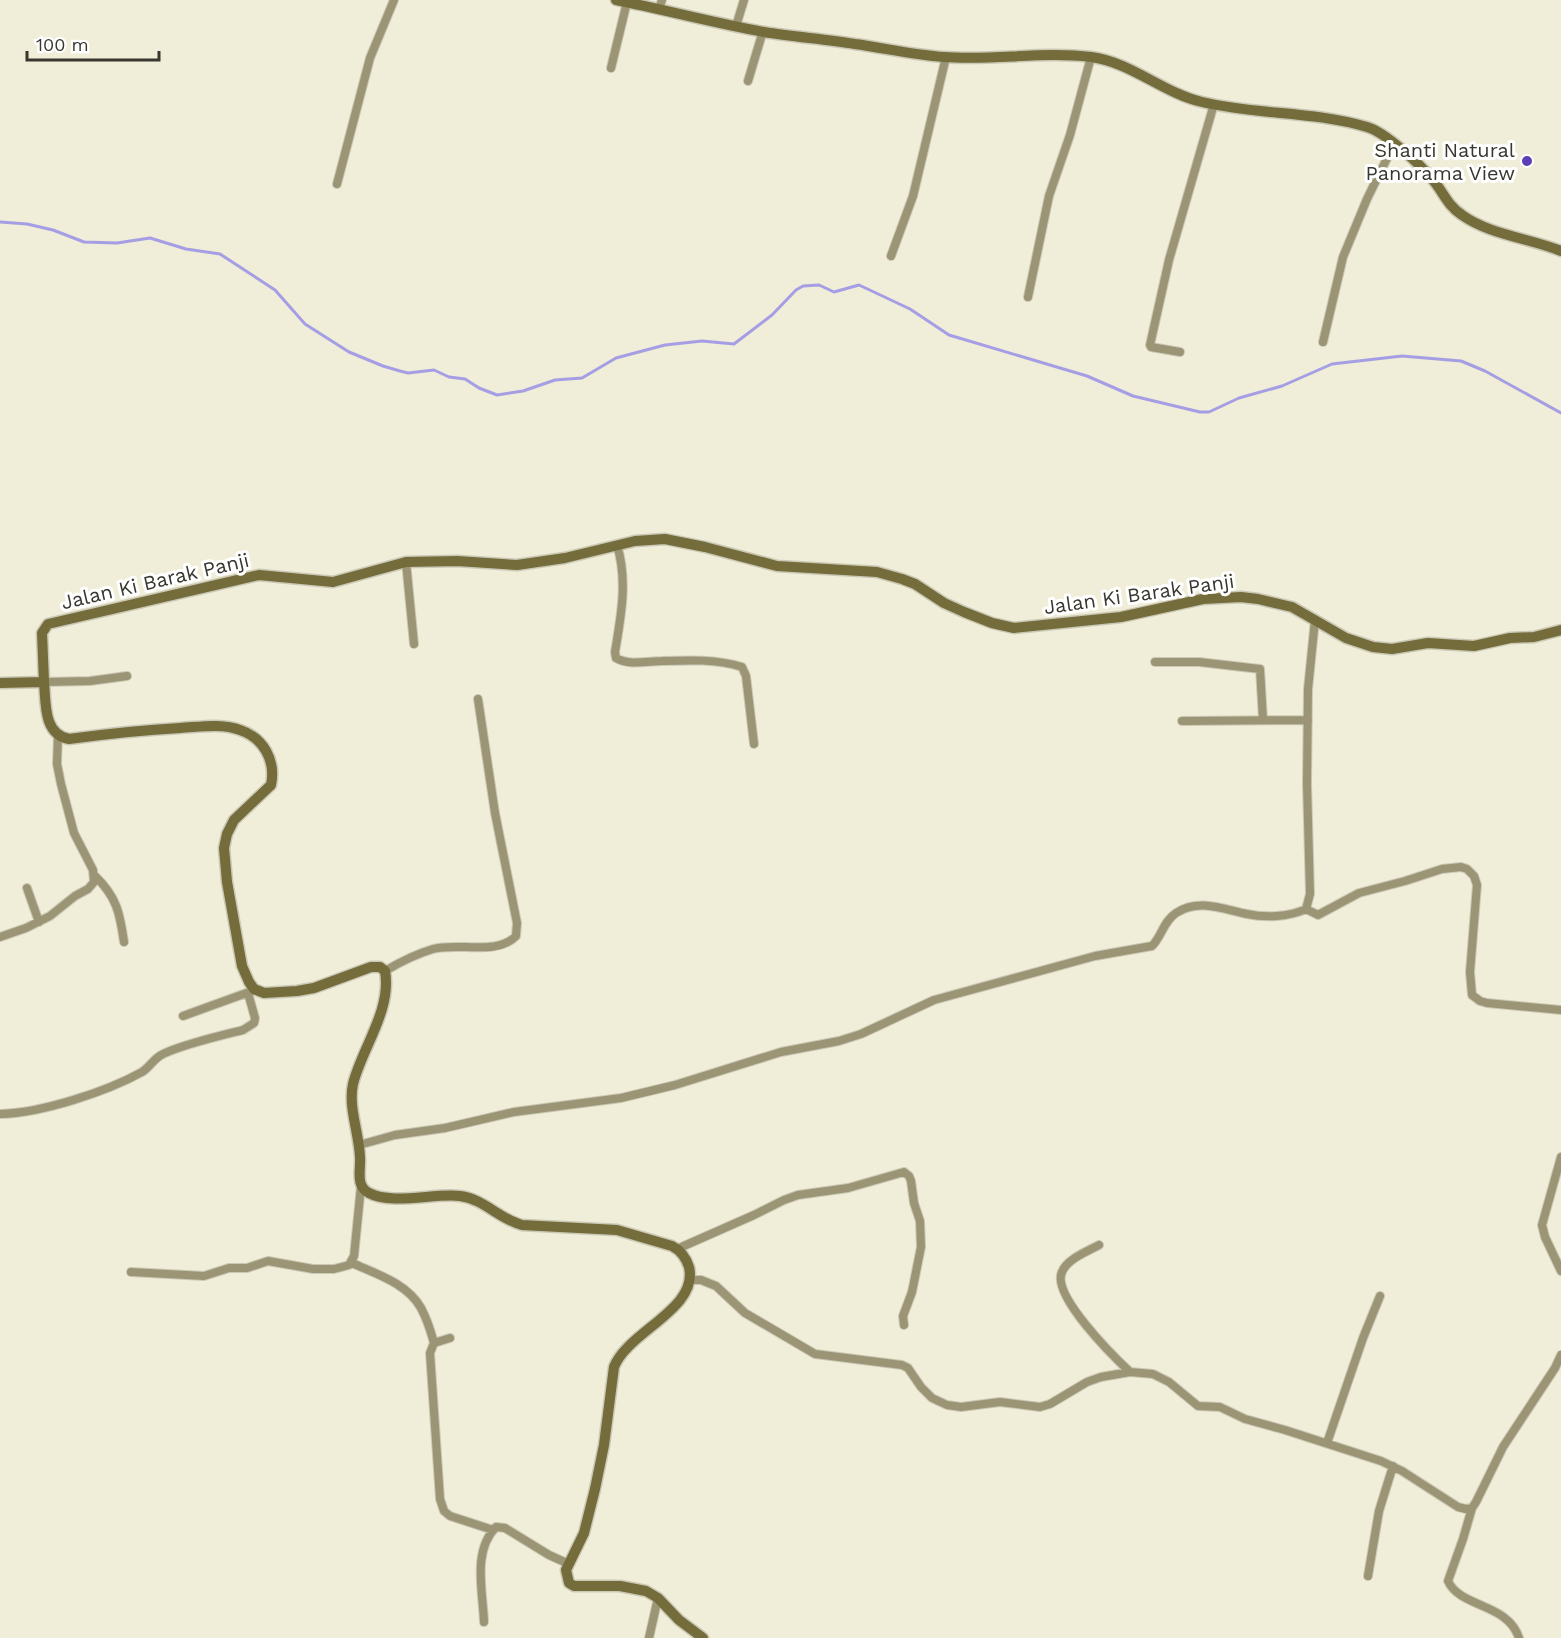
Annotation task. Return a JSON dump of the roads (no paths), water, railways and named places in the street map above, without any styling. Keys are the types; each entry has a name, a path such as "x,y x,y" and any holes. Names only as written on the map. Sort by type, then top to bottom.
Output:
{"street":[{"path":"337,184 370,58 394,0"},
{"path":"736,26 744,0"},
{"path":"611,68 622,1 660,4 736,26 763,31 946,57 1043,55 1091,57 1114,62 1175,93 1214,104 1340,120 1370,128 1386,136 1424,170 1444,198 1461,215 1500,232 1561,251"},
{"path":"748,81 763,31"},
{"path":"891,256 913,196 946,57"},
{"path":"1028,297 1049,196 1070,135 1091,57"},
{"path":"1180,352 1150,345 1169,260 1214,104"},
{"path":"1323,342 1344,257 1367,199 1394,144"},
{"name":"Jalan Ki Barak Panji","path":"58,735 49,723 44,682 42,633 48,624 259,575 333,582 406,562 457,561 517,566 565,558 635,541 665,539 705,546 777,566 877,573 915,584 944,603 964,612 992,623 1014,628 1121,617 1193,601 1224,597 1258,599 1292,607 1346,638 1373,647 1392,649 1428,643 1474,646 1510,638 1533,637 1561,630"},
{"path":"616,545 623,568 616,658 621,661 636,662 690,660 742,667 746,676 754,744"},
{"path":"406,562 414,644"},
{"path":"1306,909 1310,894 1307,784 1308,690 1315,620"},
{"path":"1155,662 1199,662 1260,669 1263,720"},
{"path":"0,683 90,681 127,676"},
{"path":"385,971 408,958 434,948 463,945 494,948 516,936 517,923 495,813 478,699"},
{"path":"1182,721 1308,720"},
{"path":"0,1114 14,1114 54,1105 98,1091 142,1072 160,1055 243,1030 254,1023 251,991 242,966 226,875 224,848 227,834 234,820 272,785 272,770 266,747 257,738 247,732 225,726 139,730 69,739 58,735 57,764 68,813 78,842 95,876 114,899 121,919 124,942"},
{"path":"359,1145 395,1135 445,1128 514,1112 621,1098 675,1085 781,1052 839,1041 861,1034 934,1000 1095,956 1152,946 1158,940 1166,922 1174,914 1187,908 1209,905 1247,914 1269,916 1306,909 1318,915 1359,892 1442,869 1461,867 1470,871 1477,885 1470,972 1472,995 1488,1003 1561,1010"},
{"path":"0,937 39,922 60,909 75,896 88,889 95,876"},
{"path":"27,888 39,922"},
{"path":"183,1016 251,991 297,992 371,967 380,967 385,971 387,988 375,1030 358,1070 353,1089 361,1186 352,1263"},
{"path":"1561,1157 1542,1225 1545,1237 1561,1271"},
{"path":"677,1248 798,1195 848,1188 904,1172 911,1181 921,1230 921,1247 912,1292 903,1316 904,1325"},
{"path":"361,1186 374,1196 394,1198 463,1196 478,1201 507,1220 522,1225 617,1230 677,1248 687,1261 690,1280 685,1294 679,1302 632,1342 616,1360 601,1465 584,1533 566,1570 567,1579 574,1586 630,1587 646,1591 658,1598 679,1620 703,1638"},
{"path":"1099,1245 1066,1266 1061,1272 1060,1282 1082,1321 1101,1344 1130,1372"},
{"path":"131,1272 204,1276 228,1268 248,1268 268,1261 313,1269 334,1269 352,1263"},
{"path":"352,1263 400,1286 421,1307 434,1343 430,1353 437,1468 442,1506 450,1516 493,1530"},
{"path":"690,1280 701,1280 716,1286 745,1313 815,1354 902,1365 908,1368 925,1392 947,1406 961,1407 1000,1402 1040,1407 1101,1377 1130,1372 1159,1376 1198,1406 1220,1407 1245,1419 1327,1443 1393,1466 1458,1507 1472,1508"},
{"path":"1327,1443 1380,1296"},
{"path":"434,1343 450,1338"},
{"path":"1519,1638 1505,1617 1455,1591 1448,1581 1472,1508 1503,1447 1561,1356"},
{"path":"1368,1576 1378,1511 1393,1466"},
{"path":"484,1622 481,1566 486,1542 493,1530 498,1527 505,1528 549,1555 569,1564"},
{"path":"649,1638 658,1598"}],"waterway":[{"path":"0,222 27,224 53,230 84,242 117,243 150,238 186,249 220,254 275,290 305,324 349,352 408,373 434,370 449,377 465,379 497,395 523,391 555,380 582,378 616,358 665,345 702,341 734,344 772,315 796,290 803,286 819,285 834,292 859,285 910,309 949,335 1087,376 1133,396 1200,412 1209,412 1239,398 1282,386 1332,364 1402,356 1461,361 1485,371 1561,413"}],"place":[{"name":"Shanti Natural Panorama View","path":"1527,161"}]}
